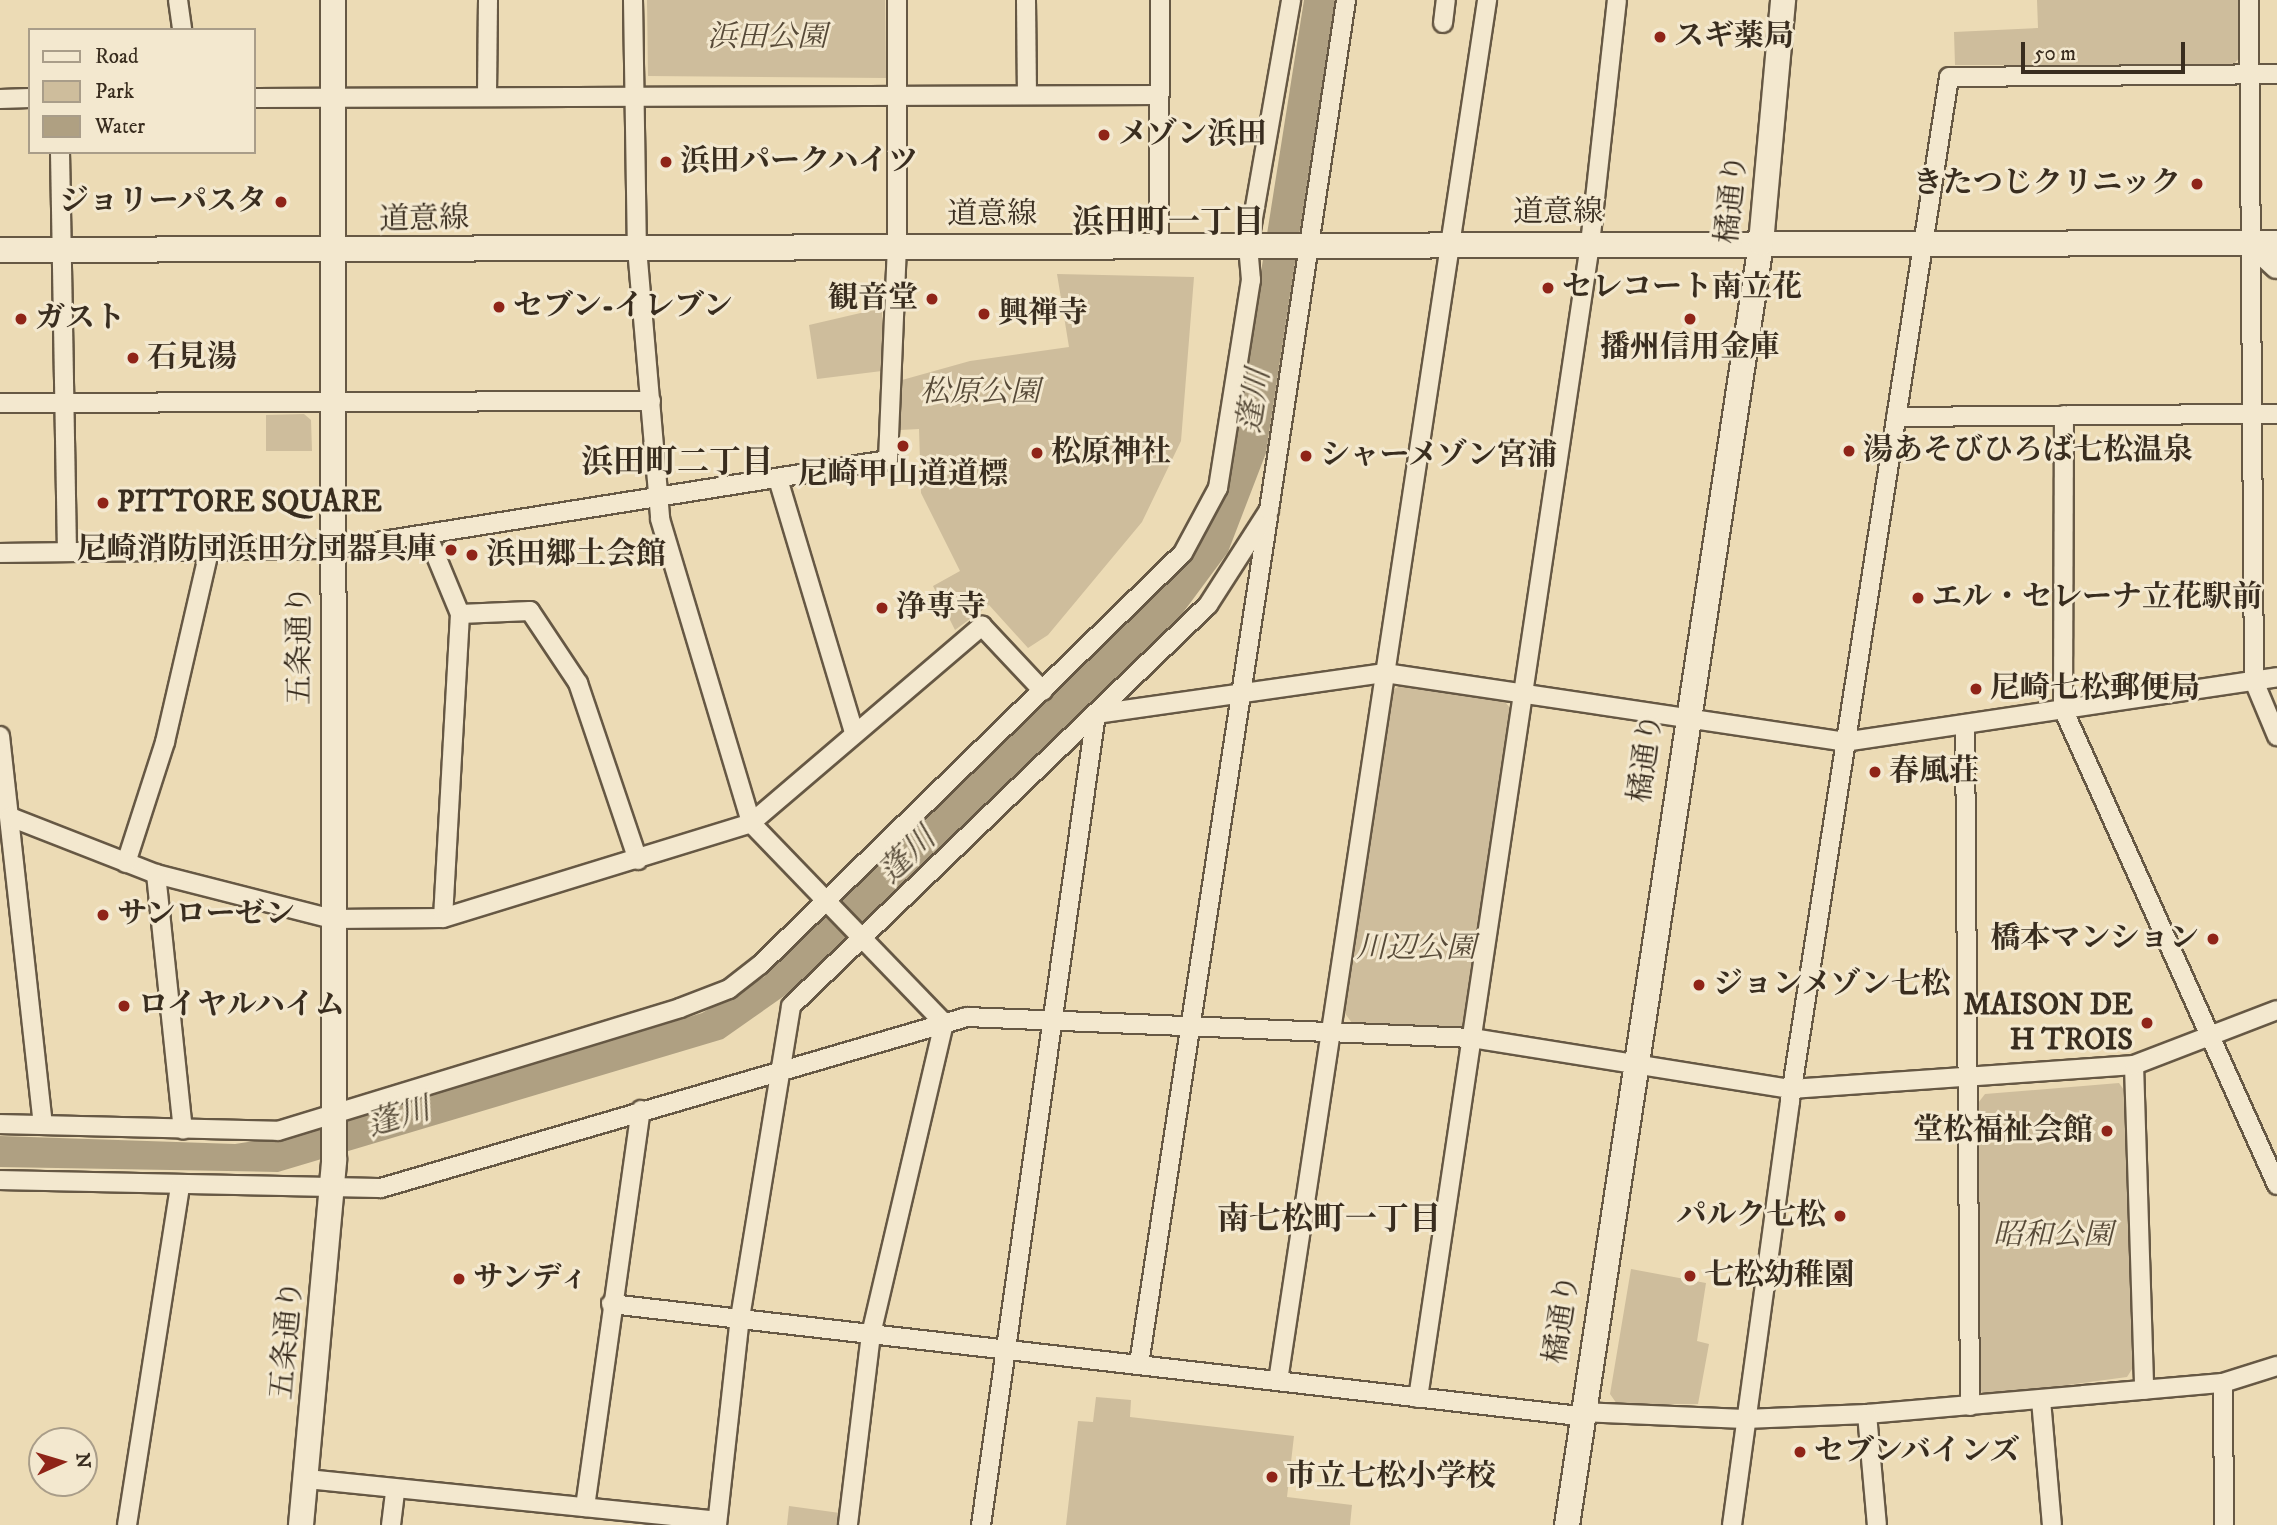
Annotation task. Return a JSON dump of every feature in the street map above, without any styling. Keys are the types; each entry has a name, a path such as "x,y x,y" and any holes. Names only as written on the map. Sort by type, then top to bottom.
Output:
{"street":[{"path":"178,0 181,28"},
{"name":"五条通り","path":"301,1525 334,1160 333,401 330,253 333,0"},
{"path":"487,95 488,0"},
{"path":"634,0 638,248 660,519 751,823 944,1023"},
{"path":"0,553 67,547 209,551 333,549 429,539 888,460 897,246 897,0"},
{"path":"1026,0 1027,94"},
{"path":"1159,247 1160,0"},
{"path":"0,1124 278,1131 334,1119 729,989 827,902 1183,553 1218,488 1291,0"},
{"path":"1139,1364 1188,1025 1346,0"},
{"path":"1443,23 1446,0"},
{"path":"1278,1381 1487,0"},
{"path":"1418,1398 1590,244 1618,0"},
{"name":"橘通り","path":"1567,1525 1580,1414 1685,718 1761,243 1783,0"},
{"path":"2249,0 2253,681 2277,736"},
{"path":"1732,1525 1791,1089 1921,242 1949,78 2277,74"},
{"path":"256,98 634,94 1159,94"},
{"path":"0,99 28,98"},
{"path":"60,154 64,250 67,547"},
{"path":"2251,242 2277,224"},
{"path":"2251,242 2277,266"},
{"name":"道意線","path":"0,250 330,253 897,246 2277,243"},
{"path":"0,403 651,401"},
{"path":"1896,416 2277,414"},
{"path":"2064,415 2063,709 2277,1185"},
{"path":"778,479 854,733"},
{"path":"307,1479 717,1523 740,1318 777,1068 791,1006 860,935 1208,605 1269,510"},
{"path":"429,539 460,614 443,918"},
{"path":"126,863 165,742 209,551"},
{"path":"460,614 530,611 578,683 638,860"},
{"path":"10,817 156,874 332,919 443,918 751,823 982,626 1043,691"},
{"path":"1096,714 1385,673 1844,742 2277,677"},
{"path":"981,1525 1049,1020 1096,714"},
{"path":"1965,724 1964,1082 1970,1406"},
{"path":"0,736 43,1125"},
{"path":"156,874 183,1130"},
{"path":"0,1180 382,1188 777,1068 967,1017 1472,1038 1791,1089 1964,1082 2134,1065 2277,1010"},
{"path":"848,1525 872,1334 944,1023"},
{"path":"2134,1065 2144,1390"},
{"path":"585,1507 611,1304 641,1110"},
{"path":"127,1525 180,1185"},
{"path":"611,1304 1418,1398 1580,1414 1745,1419 1867,1414 2222,1383 2277,1366"},
{"path":"2222,1383 2224,1525"},
{"path":"2040,1400 2052,1525"},
{"path":"1867,1414 1877,1525"},
{"path":"391,1525 395,1489"}],"green space":[{"name":"浜田公園","path":"647,0 885,0 886,78 648,76"},
{"path":"2037,0 2241,0 2241,56 2233,65 1955,65 1954,32 2038,28"},
{"name":"松原神社","path":"1057,274 1194,277 1181,441 1142,522 1048,635 1028,648 989,605 955,630 933,586 960,571 921,493 919,429 900,430 902,380 970,361 1069,347"},
{"path":"882,308 882,371 817,379 809,325"},
{"path":"304,414 311,420 312,451 266,451 266,415"},
{"name":"川辺公園","path":"1402,685 1505,702 1512,710 1468,1022 1460,1028 1352,1023 1344,1012 1392,690"},
{"name":"昭和公園","path":"2119,1083 2126,1093 2134,1366 2127,1377 1986,1396 1978,1388 1975,1107 1985,1094"},
{"path":"1631,1269 1706,1283 1697,1341 1709,1344 1698,1404 1617,1404 1610,1394"},
{"path":"1096,1397 1131,1400 1130,1417 1294,1436 1287,1497 1352,1505 1350,1525 1066,1525 1078,1421 1093,1422"},
{"path":"789,1506 840,1513 838,1525 787,1525"}],"water":[{"name":"蓬川","path":"1304,0 1335,0 1266,453 1228,552 1182,614 787,994 723,1039 278,1172 0,1167 0,1136 235,1144 312,1132 702,1013 764,977 1188,559 1230,468"}],"place":[{"name":"スギ薬局","path":"1660,37"},
{"name":"メゾン浜田","path":"1104,135"},
{"name":"浜田パークハイツ","path":"666,162"},
{"name":"きたつじクリニック","path":"2197,184"},
{"name":"ジョリーパスタ","path":"281,202"},
{"name":"セレコート南立花","path":"1548,288"},
{"name":"観音堂","path":"932,299"},
{"name":"セブン-イレブン","path":"499,307"},
{"name":"興禅寺","path":"984,314"},
{"name":"ガスト","path":"21,319"},
{"name":"播州信用金庫","path":"1690,319"},
{"name":"石見湯","path":"133,358"},
{"name":"尼崎甲山道道標","path":"903,446"},
{"name":"湯あそびひろば七松温泉","path":"1849,451"},
{"name":"松原神社","path":"1037,453"},
{"name":"シャーメゾン宮浦","path":"1306,456"},
{"name":"PITTORE SQUARE","path":"103,503"},
{"name":"尼崎消防団浜田分団器具庫","path":"451,550"},
{"name":"浜田郷土会館","path":"472,555"},
{"name":"エル・セレーナ立花駅前","path":"1918,598"},
{"name":"浄専寺","path":"882,608"},
{"name":"尼崎七松郵便局","path":"1976,689"},
{"name":"春風荘","path":"1875,772"},
{"name":"サンローゼン","path":"103,915"},
{"name":"橋本マンション","path":"2213,939"},
{"name":"ジョンメゾン七松","path":"1699,985"},
{"name":"ロイヤルハイム","path":"124,1006"},
{"name":"MAISON DE H TROIS","path":"2147,1023"},
{"name":"堂松福祉会館","path":"2107,1131"},
{"name":"パルク七松","path":"1840,1216"},
{"name":"七松幼稚園","path":"1690,1276"},
{"name":"サンディ","path":"459,1279"},
{"name":"セブンバインズ","path":"1800,1452"},
{"name":"市立七松小学校","path":"1272,1477"}],"district":[{"name":"浜田町一丁目","path":"1168,223"},
{"name":"浜田町二丁目","path":"677,463"},
{"name":"南七松町一丁目","path":"1329,1220"}],"park label":[{"name":"松原公園","path":"980,393"}]}
